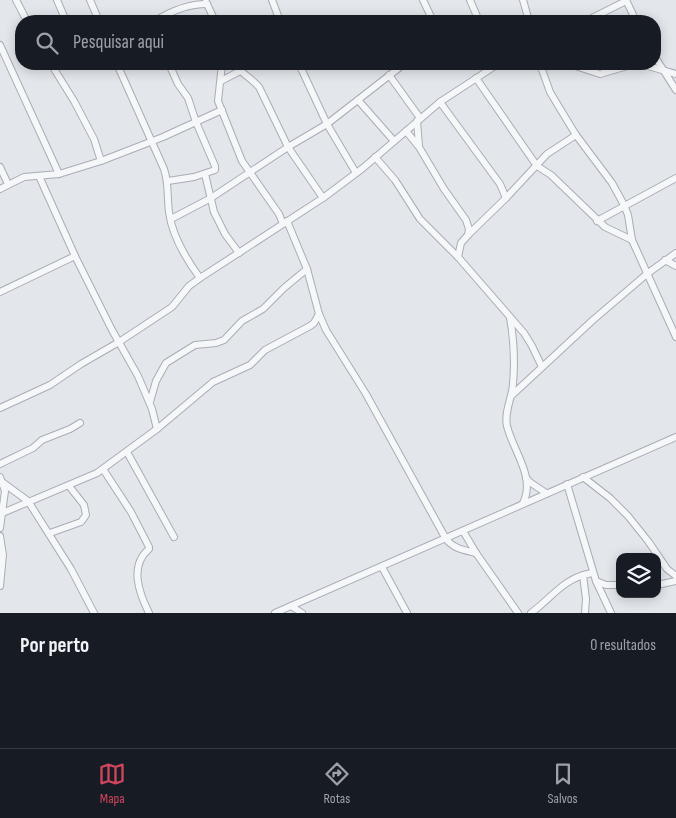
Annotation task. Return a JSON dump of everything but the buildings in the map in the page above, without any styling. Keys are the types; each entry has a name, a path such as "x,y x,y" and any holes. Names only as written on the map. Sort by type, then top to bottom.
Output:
{"street":[{"path":"16,0 24,15"},
{"path":"57,0 63,15"},
{"path":"90,0 96,15"},
{"path":"272,0 278,15"},
{"path":"423,0 430,15"},
{"path":"470,0 477,15"},
{"path":"523,0 527,15"},
{"path":"597,15 626,0 633,15"},
{"path":"167,15 195,2 206,2 212,15"},
{"path":"0,46 59,174"},
{"path":"662,69 676,74"},
{"path":"662,69 676,90"},
{"path":"55,70 94,138 101,161"},
{"path":"119,70 153,141 168,181 170,219 180,245 200,278"},
{"path":"168,181 205,174 215,170 188,98 178,84 172,70"},
{"path":"222,70 218,96 242,161 285,223 307,269 326,330 366,394 446,538 456,548 476,553"},
{"path":"303,70 327,124 356,173"},
{"path":"170,219 211,198 288,147 327,124 396,70"},
{"path":"0,408 50,385 172,306 189,286 323,198 356,173 440,102 489,70"},
{"path":"542,70 550,92 576,135 612,183 624,206 628,215 632,240 675,334"},
{"path":"588,70 600,74 614,70"},
{"path":"221,82 240,71 254,80 288,147 323,198"},
{"path":"389,75 418,120 419,147"},
{"path":"476,78 536,166 551,175 604,227 632,240"},
{"path":"358,100 394,141"},
{"path":"440,102 500,184 506,198"},
{"path":"0,189 24,177 59,174 101,161 153,141 222,110"},
{"path":"406,131 419,147 466,220 469,229 468,235"},
{"path":"458,257 461,243 468,235 553,149 576,135"},
{"path":"375,157 395,180 420,219 458,257 524,333 542,367"},
{"path":"0,167 8,184"},
{"path":"205,174 214,212 239,253"},
{"path":"39,176 75,256 138,376 150,402 157,429"},
{"path":"597,221 676,178"},
{"path":"500,184 514,188"},
{"path":"511,396 548,360 642,278 676,253"},
{"path":"0,292 75,256"},
{"path":"665,260 676,266"},
{"path":"150,402 156,381 166,363 195,345 216,343 224,340 242,321 263,309 307,269"},
{"path":"642,278 651,280"},
{"path":"1,514 28,501 69,486 103,469 157,429 213,382 250,366 265,350 314,322 320,314"},
{"path":"509,317 515,354 511,396 507,413 507,427 526,478 528,490 523,503"},
{"path":"539,359 548,360"},
{"path":"0,464 33,448 42,440 70,429 80,422"},
{"path":"275,613 676,437"},
{"path":"127,452 174,537"},
{"path":"103,469 131,512 149,547 141,557 137,578 138,590 149,613"},
{"path":"583,477 610,498 628,516 648,541 667,570 676,576"},
{"path":"526,478 531,484 546,493"},
{"path":"1,480 28,501 50,533 94,613"},
{"path":"0,528 5,491 1,480"},
{"path":"567,484 592,573 611,613"},
{"path":"50,533 80,522 86,515 84,505 69,486"},
{"path":"463,531 518,613"},
{"path":"0,536 2,555 0,586"},
{"path":"382,567 408,613"},
{"path":"531,613 563,584 592,573"},
{"path":"583,575 586,599 585,613"},
{"path":"596,581 606,585 616,585"},
{"path":"661,584 676,581"},
{"path":"291,606 302,613"}]}
